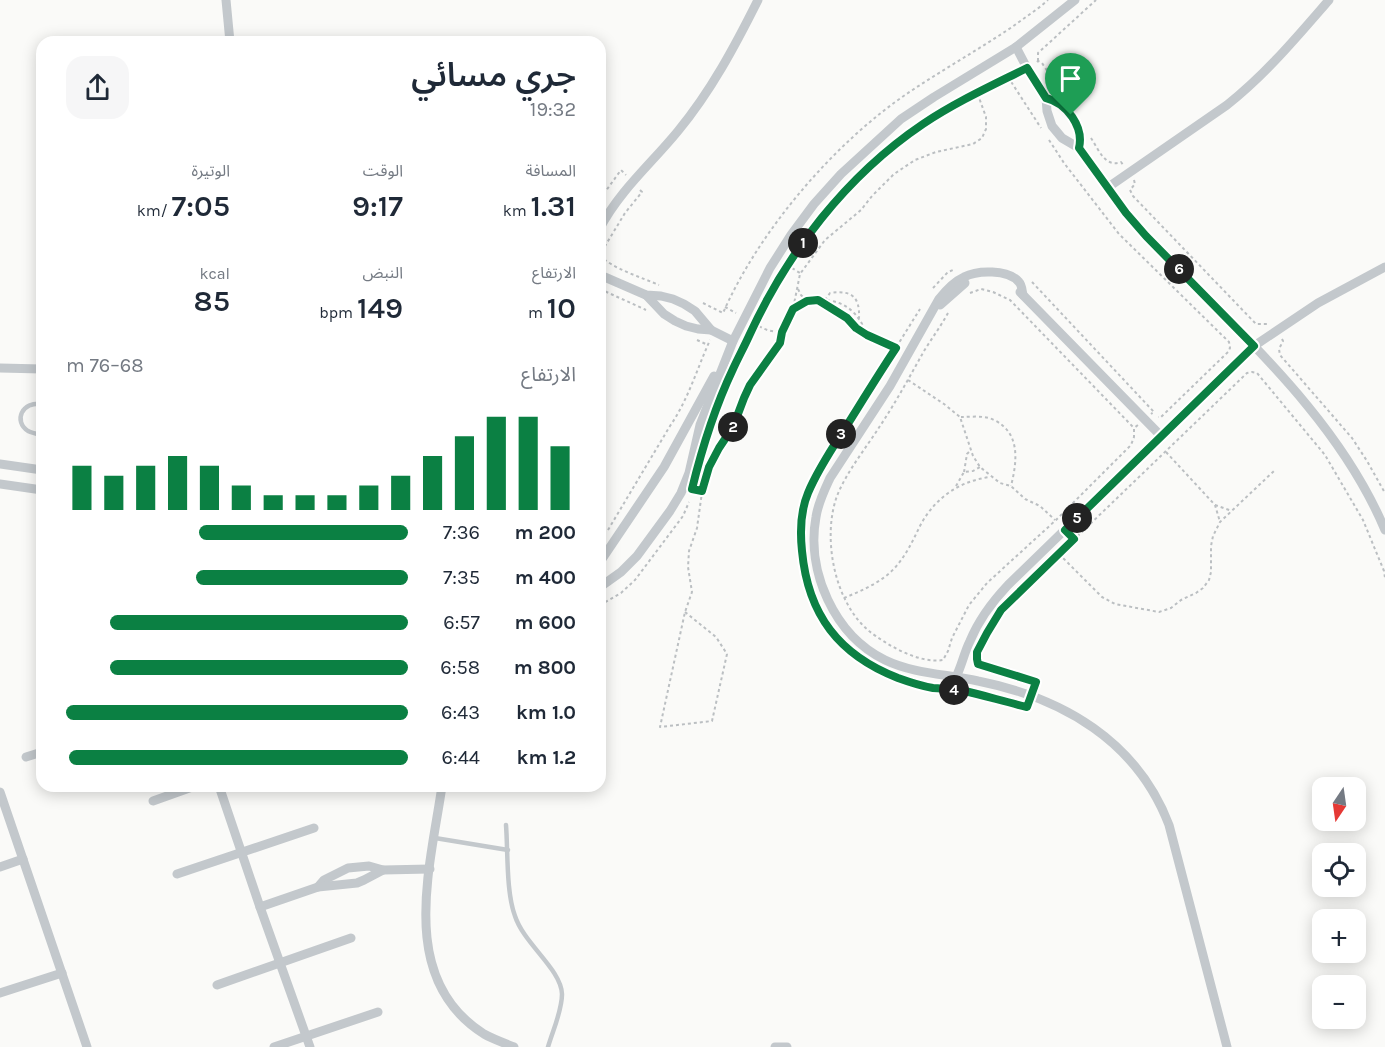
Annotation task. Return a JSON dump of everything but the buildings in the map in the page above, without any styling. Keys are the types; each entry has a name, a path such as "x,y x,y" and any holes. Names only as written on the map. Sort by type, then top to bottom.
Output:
{"street":[{"path":"226,0 229,36"},
{"path":"606,218 618,198 678,131 703,98 758,0"},
{"path":"606,553 664,467 726,356 770,268 814,204 841,174 901,119 1016,47 1075,0"},
{"path":"1107,188 1241,94 1269,68 1329,0"},
{"path":"1016,47 1046,98 1052,126 1068,143 1079,148 1126,213 1146,236 1254,346 1305,404 1362,483 1385,530"},
{"path":"1046,98 1060,104 1075,121 1081,135 1079,148"},
{"path":"956,677 968,643 984,613 1008,585 1254,346 1318,303 1385,267"},
{"path":"606,278 646,295 661,296 684,304 713,330 733,341"},
{"path":"1161,436 1023,295 1014,283 995,278 977,278 962,284 930,316 890,386 830,478 819,504 814,543 825,594 843,624 862,645 874,654 894,664 922,672 995,684 1032,696 1077,716 1103,734 1138,768 1158,799 1174,839 1227,1047"},
{"path":"646,295 664,314 675,321 692,328 713,330"},
{"path":"606,583 637,556 681,493 689,473 700,425 726,356"},
{"path":"0,368 36,369"},
{"path":"1,464 36,469"},
{"path":"0,484 36,489"},
{"path":"26,757 36,754"},
{"path":"0,792 87,1047"},
{"path":"153,801 178,792"},
{"path":"221,792 310,1047"},
{"path":"441,792 425,908 429,953 438,980 451,1003 467,1021 486,1035 514,1047"},
{"path":"177,874 314,828"},
{"path":"0,867 23,859"},
{"path":"318,887 324,880 348,868 369,866 383,870 430,869"},
{"path":"260,907 318,887 357,883 383,870"},
{"path":"217,985 351,939"},
{"path":"0,993 62,973"},
{"path":"274,1047 378,1012"},
{"path":"775,1047 788,1047"}],"lane":[{"path":"36,403 28,405 21,417 26,430 36,434"},
{"path":"507,825 510,897 515,918 525,937 555,974 561,987 560,1006 548,1047"},
{"path":"435,838 508,850"}],"path":[{"path":"699,301 723,313 748,264 775,224 823,167 862,130 907,94 1003,33 1048,0"},
{"path":"1038,61 1038,53 1096,0"},
{"path":"760,314 787,265 811,230 875,163 922,125 977,92 1038,61"},
{"path":"1038,61 1042,63 1067,101"},
{"path":"1008,77 1064,163 1119,234 1229,342 1230,348 1161,417 1157,417 1032,282"},
{"path":"685,612 716,638 727,654 712,721 660,727 685,612 692,592 688,567 689,551 697,528 703,485 709,467 733,427 750,385 780,343 782,332 793,309 800,274 825,240 861,210 894,174 915,160 936,152 973,144 982,138 986,129 986,117 977,92"},
{"path":"1086,130 1110,164 1121,162 1129,172 1136,184 1130,190 1132,196 1256,324 1263,325 1270,322 1283,341 1279,349 1280,356 1352,438 1385,493"},
{"path":"606,190 621,170 642,192 625,213 606,244"},
{"path":"606,261 665,287"},
{"path":"787,265 800,274"},
{"path":"930,293 948,273 959,268"},
{"path":"798,288 807,301"},
{"path":"950,310 883,422 843,482 837,497 831,528 835,572 844,598 862,625 880,640 915,657 938,661 943,660 969,605 987,583 1056,520 1131,445 1134,437 1134,428 1010,300 981,289 965,295"},
{"path":"825,300 830,293 842,291 853,295 860,307 859,318"},
{"path":"818,300 847,318 867,335 896,348"},
{"path":"793,309 807,301 830,300 847,307 859,318 867,335"},
{"path":"924,302 831,450 808,494 800,530 803,563 809,591 831,632 845,648 866,663 898,678 920,685 963,691 1027,707 1036,682 978,664 977,652"},
{"path":"738,357 754,323"},
{"path":"606,533 662,437 679,413 713,330"},
{"path":"982,643 1001,610 1247,373 1252,372 1257,373 1325,455 1363,520 1385,578"},
{"path":"908,380 945,404 960,417 973,456 980,467 1000,483 1011,486 1025,499 1040,506 1074,539"},
{"path":"1145,419 1154,412"},
{"path":"960,417 995,420 1008,431 1016,454 1011,486"},
{"path":"844,598 865,589 897,565 932,508 956,486 964,472 971,449"},
{"path":"1166,452 1215,505 1220,522"},
{"path":"964,472 980,467"},
{"path":"1059,554 1102,597 1115,604 1159,612 1166,610 1203,588 1209,580 1211,546 1220,522 1275,470"},
{"path":"956,486 975,479 992,477"},
{"path":"606,602 621,593 635,580 683,516 690,495"},
{"path":"1215,505 1232,511"}],"route":[{"path":"1027,68 1046,98 1054,100 1071,115 1081,135 1079,148 1126,213 1254,346 1065,530 1074,539 1001,610 977,652 978,664 1036,682 1027,707 963,691 920,685 898,678 866,663 845,648 831,632 809,591 803,563 800,530 808,494 831,450 896,348 867,335 847,318 818,300 807,301 793,309 782,332 780,343 750,385 733,427 709,467 702,491 692,489 704,442 733,368 754,323 787,265 811,230 859,177 922,125 977,92 1027,68"}]}
